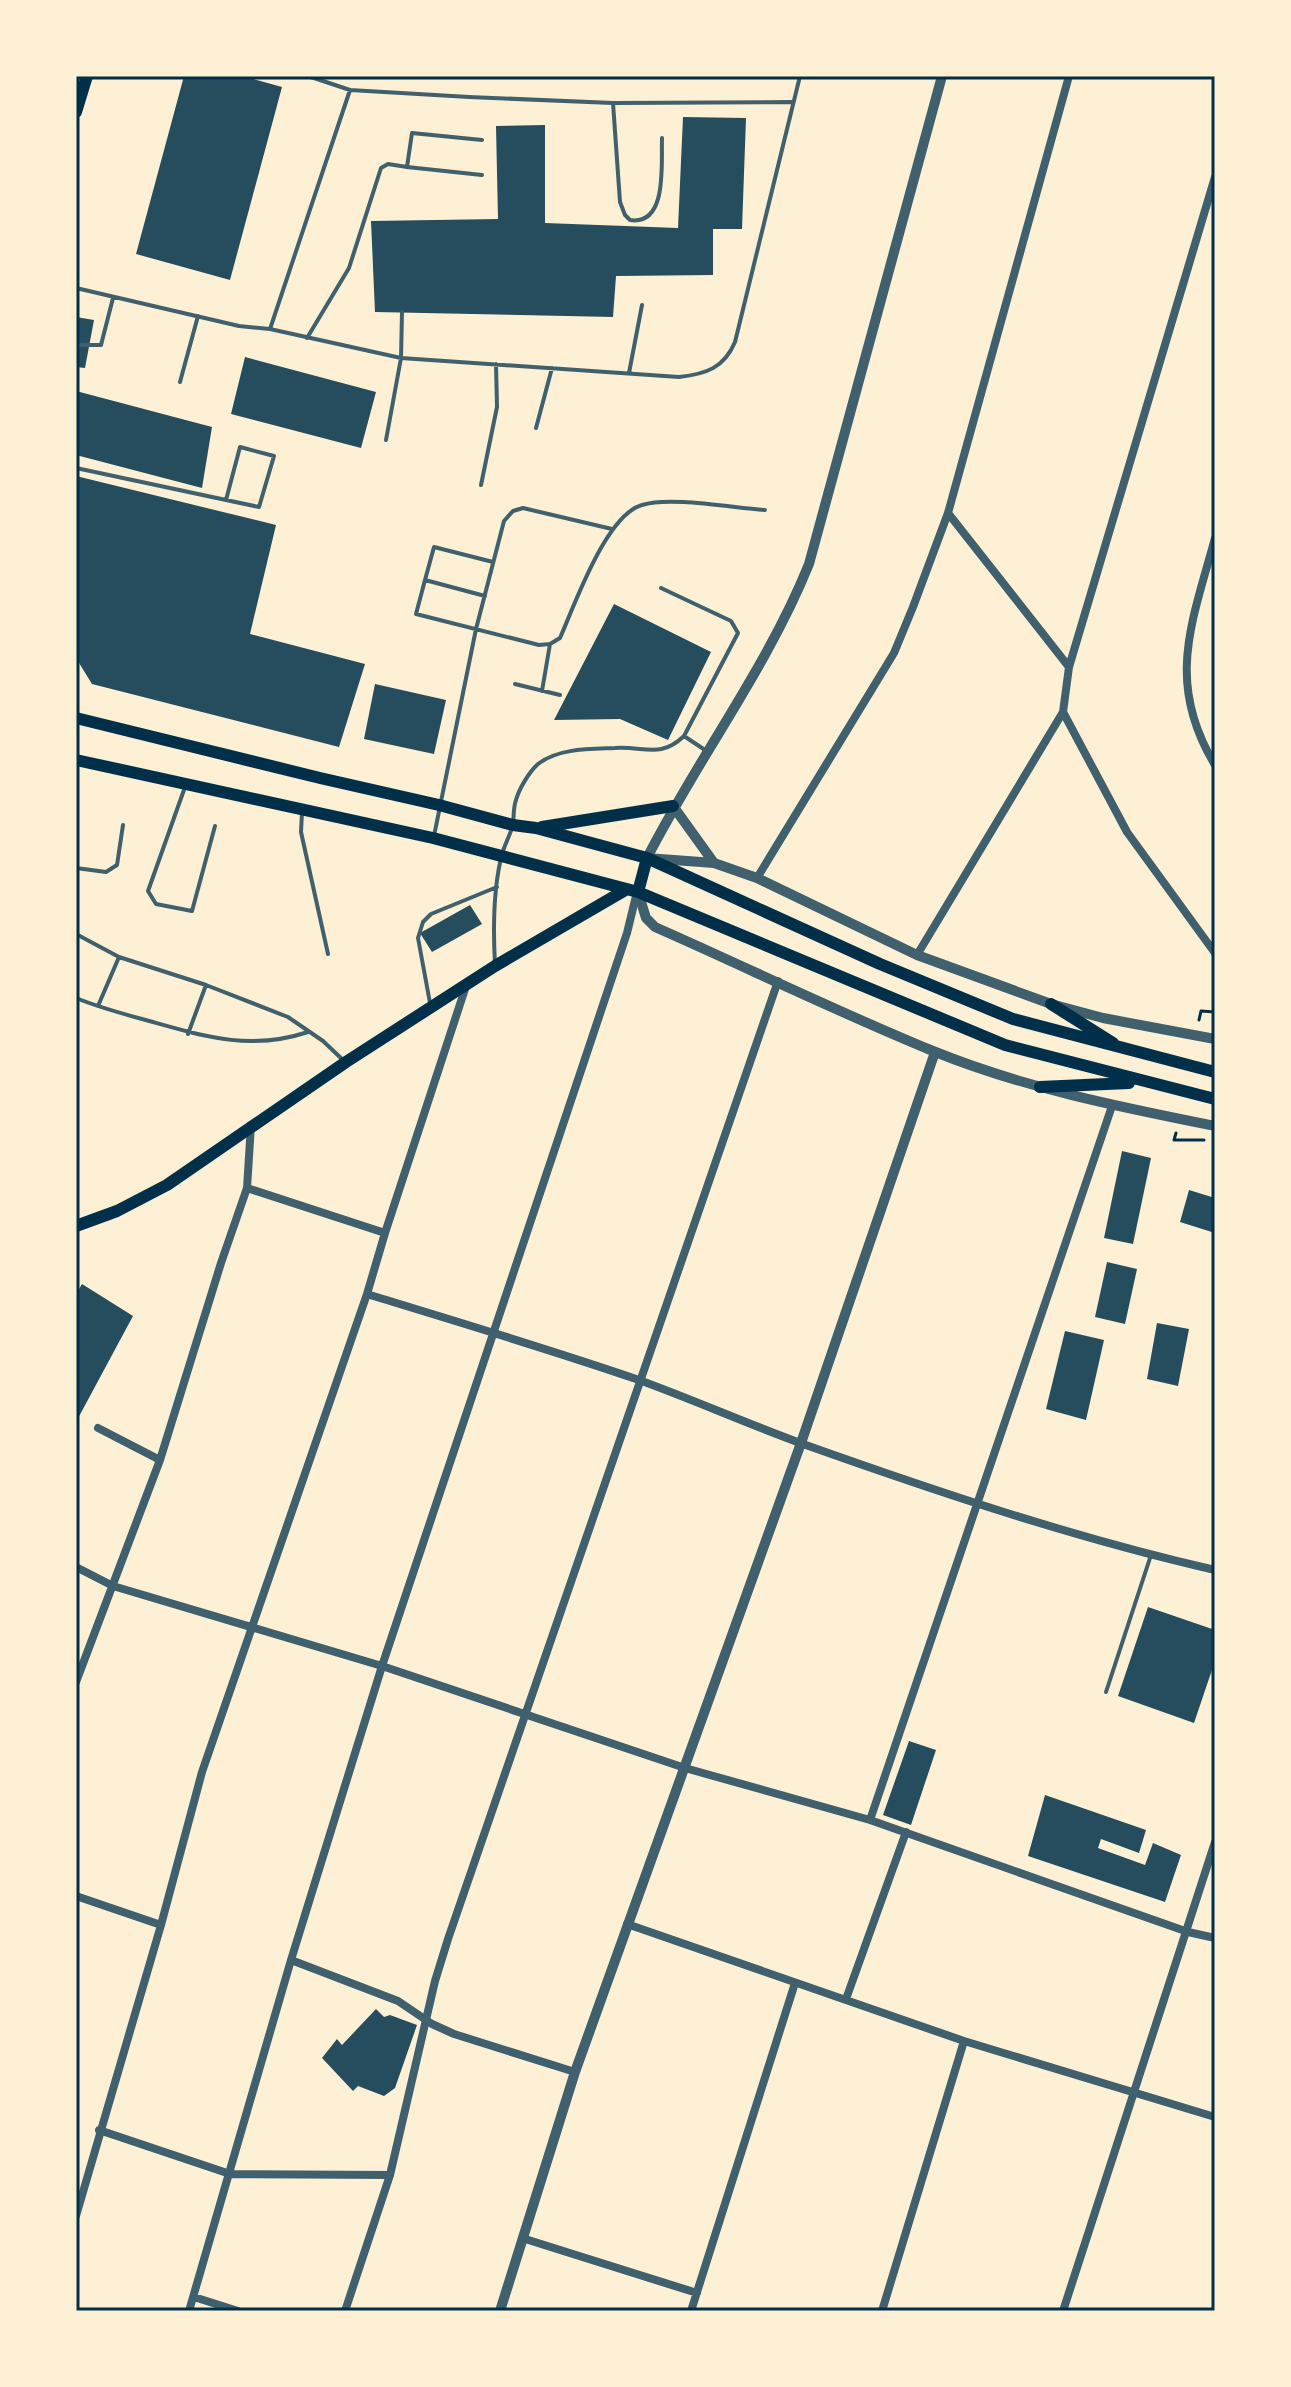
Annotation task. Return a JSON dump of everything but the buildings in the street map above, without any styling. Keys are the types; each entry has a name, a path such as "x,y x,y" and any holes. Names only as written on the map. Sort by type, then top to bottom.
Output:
{"main road":[{"path":"76,112 87,76"},
{"path":"76,718 513,825 536,828 647,858 880,964 1013,1019 1215,1072"},
{"path":"76,760 433,838 632,890 1005,1045 1215,1099"},
{"path":"536,828 673,806"},
{"path":"76,1226 117,1211 167,1185 251,1125 495,966 632,890 647,858"},
{"path":"1051,1004 1126,1051"},
{"path":"1040,1087 1141,1082"}],"street":[{"path":"942,76 809,564 792,607 673,806 647,858 714,863 757,878 917,955 1051,1004 1103,1018 1215,1039"},
{"path":"757,878 894,653 948,513 1069,76"},
{"path":"917,955 1063,712 1069,667 1215,177"},
{"path":"948,513 1069,667"},
{"path":"1215,538 1188,640 1185,680 1192,716 1215,765"},
{"path":"1063,712 1127,832 1215,953"},
{"path":"673,806 714,863"},
{"path":"632,890 646,918 655,927 935,1052 1040,1087 1112,1106 1215,1126"},
{"path":"189,2311 291,1960 382,1666 627,933 632,890"},
{"path":"345,2311 390,2175 448,1939 778,981"},
{"path":"76,2216 161,1925 189,1817 250,1628 367,1294 467,985"},
{"path":"500,2311 575,2072 801,1443 935,1052"},
{"path":"870,1820 1112,1106"},
{"path":"76,1682 160,1460 247,1188 251,1125"},
{"path":"247,1188 385,1233"},
{"path":"367,1294 641,1381 801,1443 977,1505 1215,1570"},
{"path":"98,1428 160,1460"},
{"path":"76,1567 113,1586 382,1666 685,1768 870,1820 1188,1932 1215,1938"},
{"path":"846,1999 906,1832"},
{"path":"1063,2311 1215,1842"},
{"path":"76,1896 161,1925"},
{"path":"627,1924 964,2041 1215,2117"},
{"path":"291,1960 398,2001 454,2034 575,2072"},
{"path":"691,2311 795,1983"},
{"path":"882,2311 964,2041"},
{"path":"99,2130 230,2174 390,2175"},
{"path":"522,2238 697,2293"},
{"path":"194,2297 238,2311"}],"lane":[{"path":"308,76 350,90 613,103 792,102"},
{"path":"76,288 401,358 679,377 699,375 716,368 729,356 735,342 800,76"},
{"path":"270,329 350,90"},
{"path":"613,103 620,202 630,220 645,220 657,204 662,138"},
{"path":"407,167 412,133 482,140"},
{"path":"307,338 354,256 381,168 388,164 482,175"},
{"path":"76,345 101,345 113,297"},
{"path":"629,373 642,305"},
{"path":"386,440 401,358 402,312"},
{"path":"180,382 198,316"},
{"path":"481,485 497,407 496,364"},
{"path":"536,428 552,368"},
{"path":"76,468 226,500 259,507 274,456 240,447 226,500"},
{"path":"493,562 434,547 416,614 539,645 550,644 560,638 612,529 626,511 644,504 669,502 765,510"},
{"path":"433,838 476,629 504,521 513,511 523,508 612,529"},
{"path":"425,580 485,596"},
{"path":"495,966 493,939 502,855 513,825 516,800 539,763 557,754 587,749 629,747 658,751 673,747 684,736 738,633 731,621 661,588"},
{"path":"542,691 550,644"},
{"path":"515,684 560,695"},
{"path":"684,736 707,752"},
{"path":"186,785 148,891 156,904 192,911 215,826"},
{"path":"302,810 301,832 328,954"},
{"path":"76,868 106,872 117,865 123,825"},
{"path":"431,1009 418,938 423,922 431,914 497,887"},
{"path":"76,934 119,957 206,985 288,1017 346,1062"},
{"path":"97,1007 119,957"},
{"path":"188,1034 206,985"},
{"path":"76,998 188,1034 235,1041 284,1040 308,1032"},
{"path":"1106,1692 1151,1555"}],"path":[{"path":"1201,1011 1215,1012"},
{"path":"1174,1140 1212,1140"}]}
